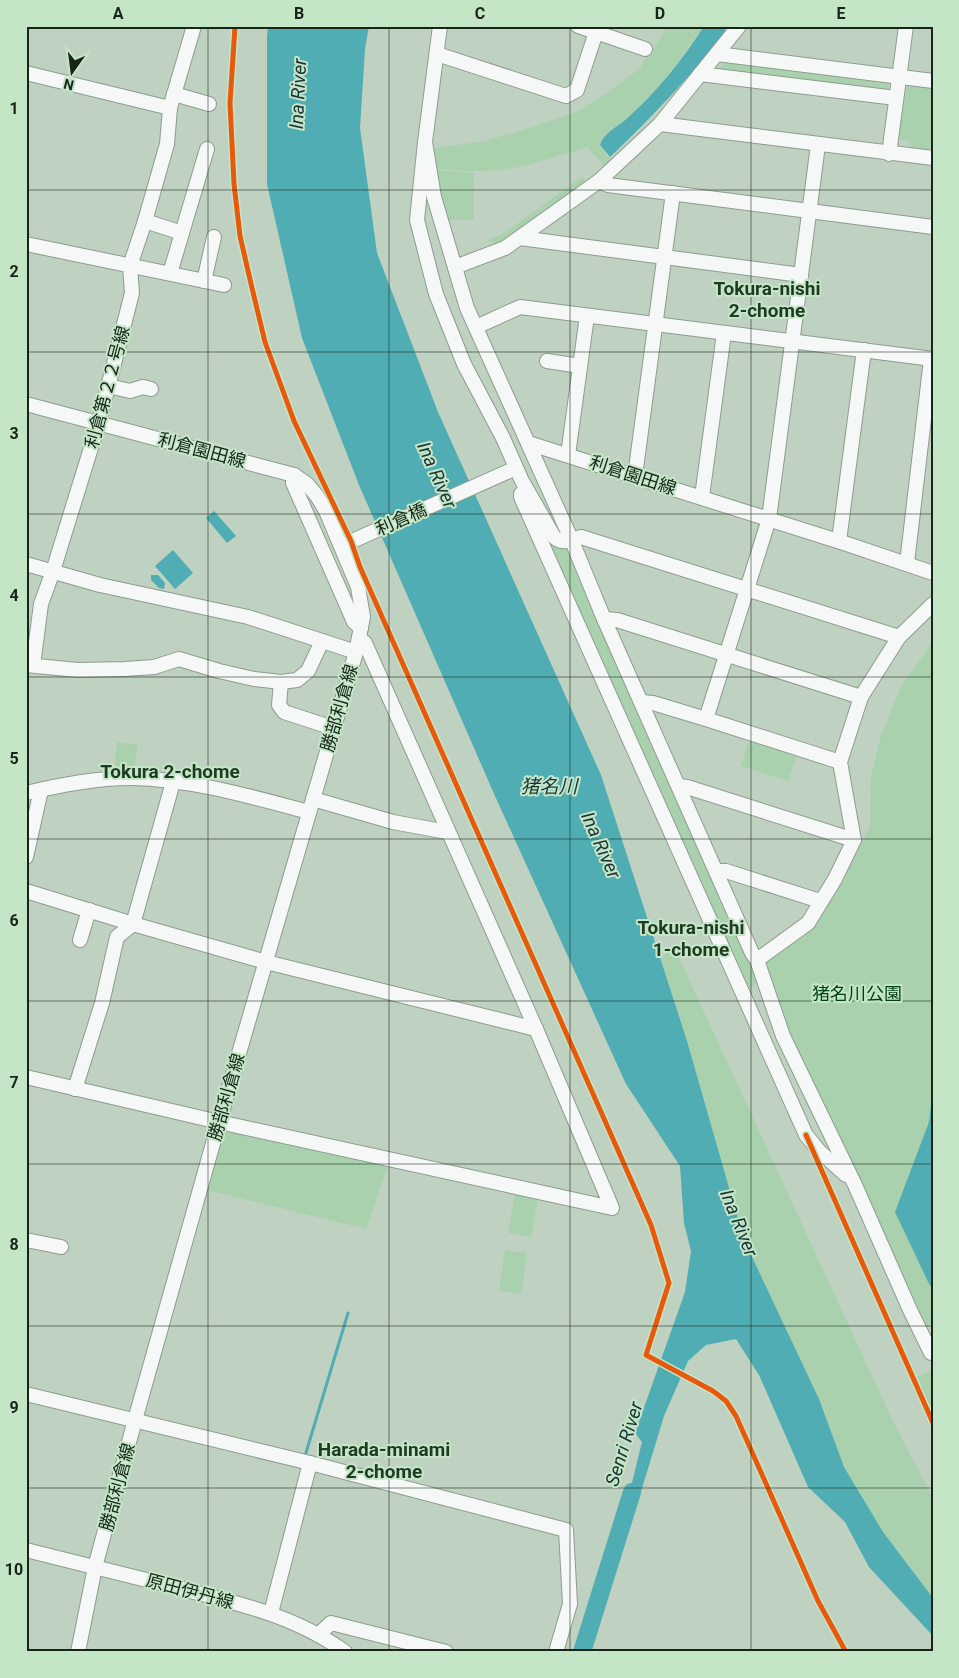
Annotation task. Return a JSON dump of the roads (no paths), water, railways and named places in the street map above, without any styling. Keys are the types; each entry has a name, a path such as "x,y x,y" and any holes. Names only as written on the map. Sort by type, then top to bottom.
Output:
{"street":[{"name":"利倉第２２号線","path":"30,665 41,604 99,422 132,292 130,266 145,222 167,144 170,108 194,26"},
{"path":"440,26 417,220 436,294 464,364 503,438 522,481 554,537 561,541 572,541 581,537 899,637"},
{"path":"578,26 597,29 646,49"},
{"path":"455,267 505,248 599,181 660,124 740,26"},
{"path":"890,154 906,26"},
{"path":"436,54 566,96 577,90 597,29"},
{"path":"717,54 933,81"},
{"path":"26,73 170,108"},
{"path":"700,74 896,98"},
{"path":"174,94 209,104"},
{"path":"660,124 933,158"},
{"path":"425,142 434,197 467,308 572,541 604,619 752,953 757,960 783,1036 928,1332 932,1353"},
{"path":"706,719 770,519 818,145"},
{"path":"171,270 207,149"},
{"path":"599,181 608,185 933,227"},
{"path":"636,476 673,193"},
{"path":"145,222 182,233"},
{"path":"204,280 214,237"},
{"path":"520,238 801,276"},
{"path":"26,244 224,285"},
{"path":"476,327 520,307 932,359 907,563"},
{"path":"568,455 587,316"},
{"path":"702,497 724,333"},
{"path":"839,541 864,350"},
{"path":"547,361 580,366"},
{"path":"108,386 130,391 143,387 151,389"},
{"name":"利倉園田線","path":"26,404 294,475 307,484 317,496 346,543"},
{"name":"利倉園田線","path":"528,442 839,541 933,573"},
{"name":"利倉橋","path":"346,543 516,468"},
{"path":"26,1077 219,1122 612,1208 536,1029 293,483 294,475"},
{"path":"522,481 521,497 806,1135 818,1151 841,1169 855,1185"},
{"name":"勝部利倉線","path":"78,1652 95,1568 135,1420 359,634 358,587 346,543"},
{"path":"26,564 100,585 248,617 322,641 359,634"},
{"path":"757,960 808,923 835,879 854,840 840,762 861,697 899,637 933,604"},
{"path":"604,619 617,620 861,697"},
{"path":"30,665 78,670 125,669 153,667 179,660 254,679 282,682 297,680 308,671 322,641"},
{"path":"282,682 279,705 284,712 333,728"},
{"path":"641,702 706,719 840,762"},
{"path":"26,794 81,781 132,778 173,782 311,805 448,832"},
{"path":"75,1089 102,1003 117,937 133,924 173,782"},
{"path":"678,786 687,787 854,840"},
{"path":"26,857 41,790"},
{"path":"716,871 726,871 820,901"},
{"path":"26,891 266,962 536,1029"},
{"path":"80,940 88,910"},
{"path":"26,1240 61,1246"},
{"path":"26,1394 135,1420 192,1436 310,1463 566,1530 570,1604 556,1652"},
{"path":"270,1613 310,1463"},
{"name":"原田伊丹線","path":"26,1550 270,1613 318,1635 346,1652"},
{"path":"318,1635 331,1623 446,1652"}],"water":[{"name":"猪名川","path":"268,26 369,26 365,49 360,128 377,253 438,412 601,775 687,1041 744,1240 819,1399 844,1467 883,1532 933,1598 933,1636 869,1567 845,1522 808,1487 759,1375 736,1339 706,1345 688,1361 664,1416 633,1518 616,1548 642,1442 635,1433 685,1292 691,1251 684,1223 680,1166 626,1084 495,796 359,485 302,338 267,184"},
{"path":"704,26 721,26 726,31 670,96 610,157 600,145 604,138 635,111 657,88 687,52"},
{"path":"214,511 236,536 227,543 206,518"},
{"path":"173,550 193,573 175,589 155,566"},
{"path":"151,575 158,575 165,583 164,589 159,588 151,580"},
{"path":"933,1086 933,1284 930,1286 895,1212 929,1122"}],"waterway":[{"path":"305,1456 348,1313"},
{"name":"Senri River","path":"582,1652 632,1492"}],"district":[{"name":"Tokura-nishi 2-chome","path":"767,299"},
{"name":"Tokura 2-chome","path":"170,771"},
{"name":"Tokura-nishi 1-chome","path":"691,938"},
{"name":"Harada-minami 2-chome","path":"384,1460"}],"water label":[{"name":"Ina River","path":"298,94"},
{"name":"Ina River","path":"437,475"},
{"name":"Ina River","path":"601,845"},
{"name":"Ina River","path":"739,1223"}],"park label":[{"name":"猪名川公園","path":"857,993"}]}
